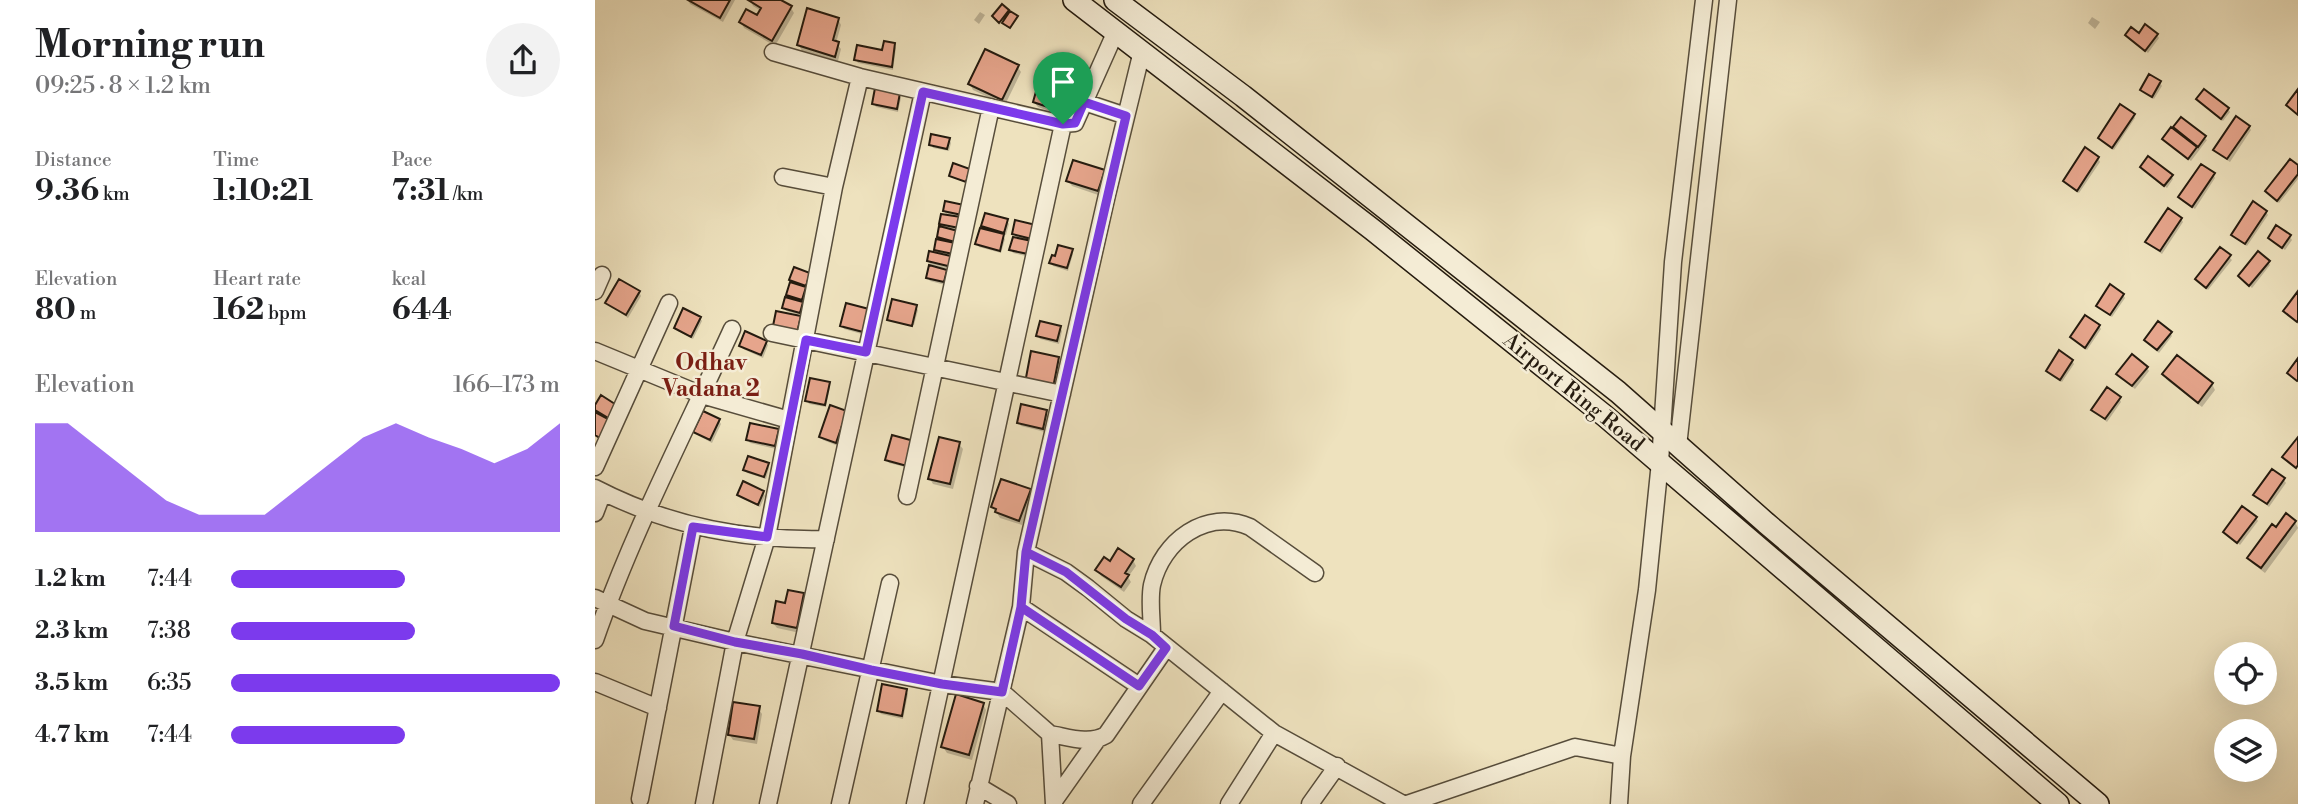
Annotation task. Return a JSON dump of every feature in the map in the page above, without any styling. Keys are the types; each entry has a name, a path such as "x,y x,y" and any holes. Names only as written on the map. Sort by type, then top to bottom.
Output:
{"main road":[{"name":"Airport Ring Road","path":"1074,0 1373,230 1660,462 2058,804"},
{"name":"Airport Ring Road","path":"1115,0 1243,96 1618,391 1678,446 2098,804"}],"street":[{"path":"1619,804 1622,756 1647,590 1660,462 1673,262 1704,0"},
{"path":"1678,446 1728,0"},
{"path":"773,52 860,77 1063,124 1075,123 1116,30"},
{"path":"975,804 1021,607 1026,552 1142,51"},
{"path":"704,804 735,642 767,537 834,187 860,77"},
{"path":"768,804 923,92"},
{"path":"1084,102 1126,116"},
{"path":"907,496 991,107"},
{"path":"915,804 1063,124"},
{"path":"783,177 834,187"},
{"path":"595,291 602,275"},
{"path":"595,467 669,303"},
{"path":"595,640 601,601 647,511 732,329"},
{"path":"772,333 1062,394"},
{"path":"595,351 702,395 789,420"},
{"path":"595,513 599,490 693,527 780,540 826,539"},
{"path":"1152,635 1152,586 1164,557 1180,536 1198,526 1224,520 1250,527 1315,573"},
{"path":"640,799 693,527"},
{"path":"1026,552 1066,572 1126,619 1152,635 1274,733 1405,804 1575,747 1622,756"},
{"path":"840,804 890,583"},
{"path":"601,601 645,621 735,642 942,684 1002,692 1050,734 1097,740"},
{"path":"1021,607 1139,686"},
{"path":"1054,803 1097,740 1106,735 1116,723 1166,648"},
{"path":"595,682 658,708"},
{"path":"1141,804 1221,691"},
{"path":"1229,804 1274,733"},
{"path":"1050,734 1054,803"},
{"path":"1310,804 1337,766"},
{"path":"978,786 1008,804"}],"building":[{"path":"688,0 730,0 720,18"},
{"path":"748,0 781,0 792,6 772,41 739,22 746,9 757,15 761,8"},
{"path":"1002,4 1009,10 999,23 992,16"},
{"path":"807,8 839,18 833,40 839,42 835,57 797,45"},
{"path":"1010,11 1018,16 1010,28 1002,23"},
{"path":"2145,24 2158,34 2145,51 2125,35 2131,27 2139,33"},
{"path":"884,41 895,43 892,67 854,60 857,45 882,50"},
{"path":"985,49 1019,65 1002,100 968,84"},
{"path":"1043,63 1082,76 1069,114 1033,102 1037,88 1049,91 1051,84 1038,80"},
{"path":"2149,74 2161,81 2152,97 2140,90"},
{"path":"875,88 900,93 897,109 872,104"},
{"path":"2204,89 2229,108 2221,119 2196,99"},
{"path":"2298,89 2298,115 2286,105"},
{"path":"2120,104 2135,114 2112,148 2098,138"},
{"path":"2236,116 2250,126 2227,159 2213,150"},
{"path":"2181,117 2206,136 2198,147 2173,127"},
{"path":"2171,127 2197,147 2188,159 2162,139"},
{"path":"931,134 950,138 947,149 929,145"},
{"path":"2085,147 2099,157 2077,191 2063,181"},
{"path":"2148,156 2173,175 2164,186 2140,167"},
{"path":"2290,159 2298,165 2298,174 2277,201 2265,191"},
{"path":"1073,160 1105,170 1098,191 1066,181"},
{"path":"953,163 970,169 966,182 949,176"},
{"path":"2201,164 2215,173 2192,207 2178,197"},
{"path":"945,201 964,205 962,215 943,211"},
{"path":"2253,201 2267,211 2245,244 2231,235"},
{"path":"2168,208 2182,218 2160,251 2145,242"},
{"path":"985,213 1008,219 1004,233 981,226"},
{"path":"941,214 961,217 959,228 939,224"},
{"path":"1015,220 1036,225 1032,239 1012,234"},
{"path":"2276,225 2291,235 2282,248 2268,238"},
{"path":"939,226 958,231 955,242 937,237"},
{"path":"980,228 1004,234 1000,251 975,244"},
{"path":"1013,237 1032,241 1028,254 1009,250"},
{"path":"936,239 955,243 953,254 934,250"},
{"path":"1058,245 1073,249 1067,268 1049,263 1052,255 1055,256"},
{"path":"2220,247 2231,255 2206,288 2195,279"},
{"path":"929,251 955,257 952,267 927,261"},
{"path":"2258,251 2270,261 2249,286 2238,276"},
{"path":"929,265 947,270 944,282 926,278"},
{"path":"794,267 810,273 806,286 789,280"},
{"path":"619,279 640,291 626,315 605,303"},
{"path":"790,282 806,287 802,300 786,295"},
{"path":"2110,284 2124,294 2110,315 2096,306"},
{"path":"2298,291 2298,320 2297,322 2283,311"},
{"path":"785,297 803,302 800,313 782,308"},
{"path":"892,299 917,305 912,326 887,320"},
{"path":"846,303 869,309 863,332 840,326"},
{"path":"683,308 701,317 691,337 674,328"},
{"path":"776,311 801,316 796,337 772,331"},
{"path":"2085,315 2100,325 2085,348 2070,337"},
{"path":"1040,321 1061,326 1057,341 1036,336"},
{"path":"2158,321 2172,332 2157,350 2144,340"},
{"path":"745,331 767,341 761,355 739,346"},
{"path":"2059,350 2073,360 2060,380 2046,371"},
{"path":"1031,351 1059,357 1053,388 1025,383"},
{"path":"2132,354 2148,367 2132,386 2116,374"},
{"path":"2177,355 2213,383 2198,403 2162,374"},
{"path":"2298,358 2298,380 2297,381 2287,373"},
{"path":"810,378 830,382 825,405 805,401"},
{"path":"2107,387 2121,397 2105,419 2091,410"},
{"path":"601,395 618,406 610,419 595,410"},
{"path":"1021,404 1047,410 1043,429 1017,423"},
{"path":"830,405 847,411 836,443 819,437"},
{"path":"703,411 720,419 710,440 693,432"},
{"path":"595,412 610,420 600,438 595,435"},
{"path":"750,423 779,429 775,446 746,440"},
{"path":"892,435 914,441 907,466 885,460"},
{"path":"939,437 960,442 950,484 928,479"},
{"path":"2298,437 2298,465 2296,468 2282,457"},
{"path":"748,456 769,463 764,477 743,470"},
{"path":"2272,469 2285,478 2267,504 2253,495"},
{"path":"1001,479 1031,489 1019,521 995,512 996,509 991,507"},
{"path":"743,481 764,491 758,505 737,495"},
{"path":"2242,506 2257,517 2237,543 2223,532"},
{"path":"2286,513 2296,521 2261,568 2247,558 2272,524 2276,527"},
{"path":"1118,548 1134,559 1125,573 1129,575 1121,587 1095,570 1104,557 1110,561"},
{"path":"788,590 804,593 797,628 772,623 776,601 785,603"},
{"path":"882,684 907,689 902,716 877,711"},
{"path":"956,694 984,703 969,755 941,747"},
{"path":"733,702 760,706 754,739 728,735"}],"district":[{"name":"Odhav Vadana 2","path":"711,375"}],"route":[{"path":"1063,124 923,92 866,352 806,340 767,537 693,527 674,626 735,642 871,670 1002,692 1021,607 1026,552 1066,572 1166,648 1139,686 1021,607 1026,552 1126,116 1084,102 1075,123 1063,124"}]}
